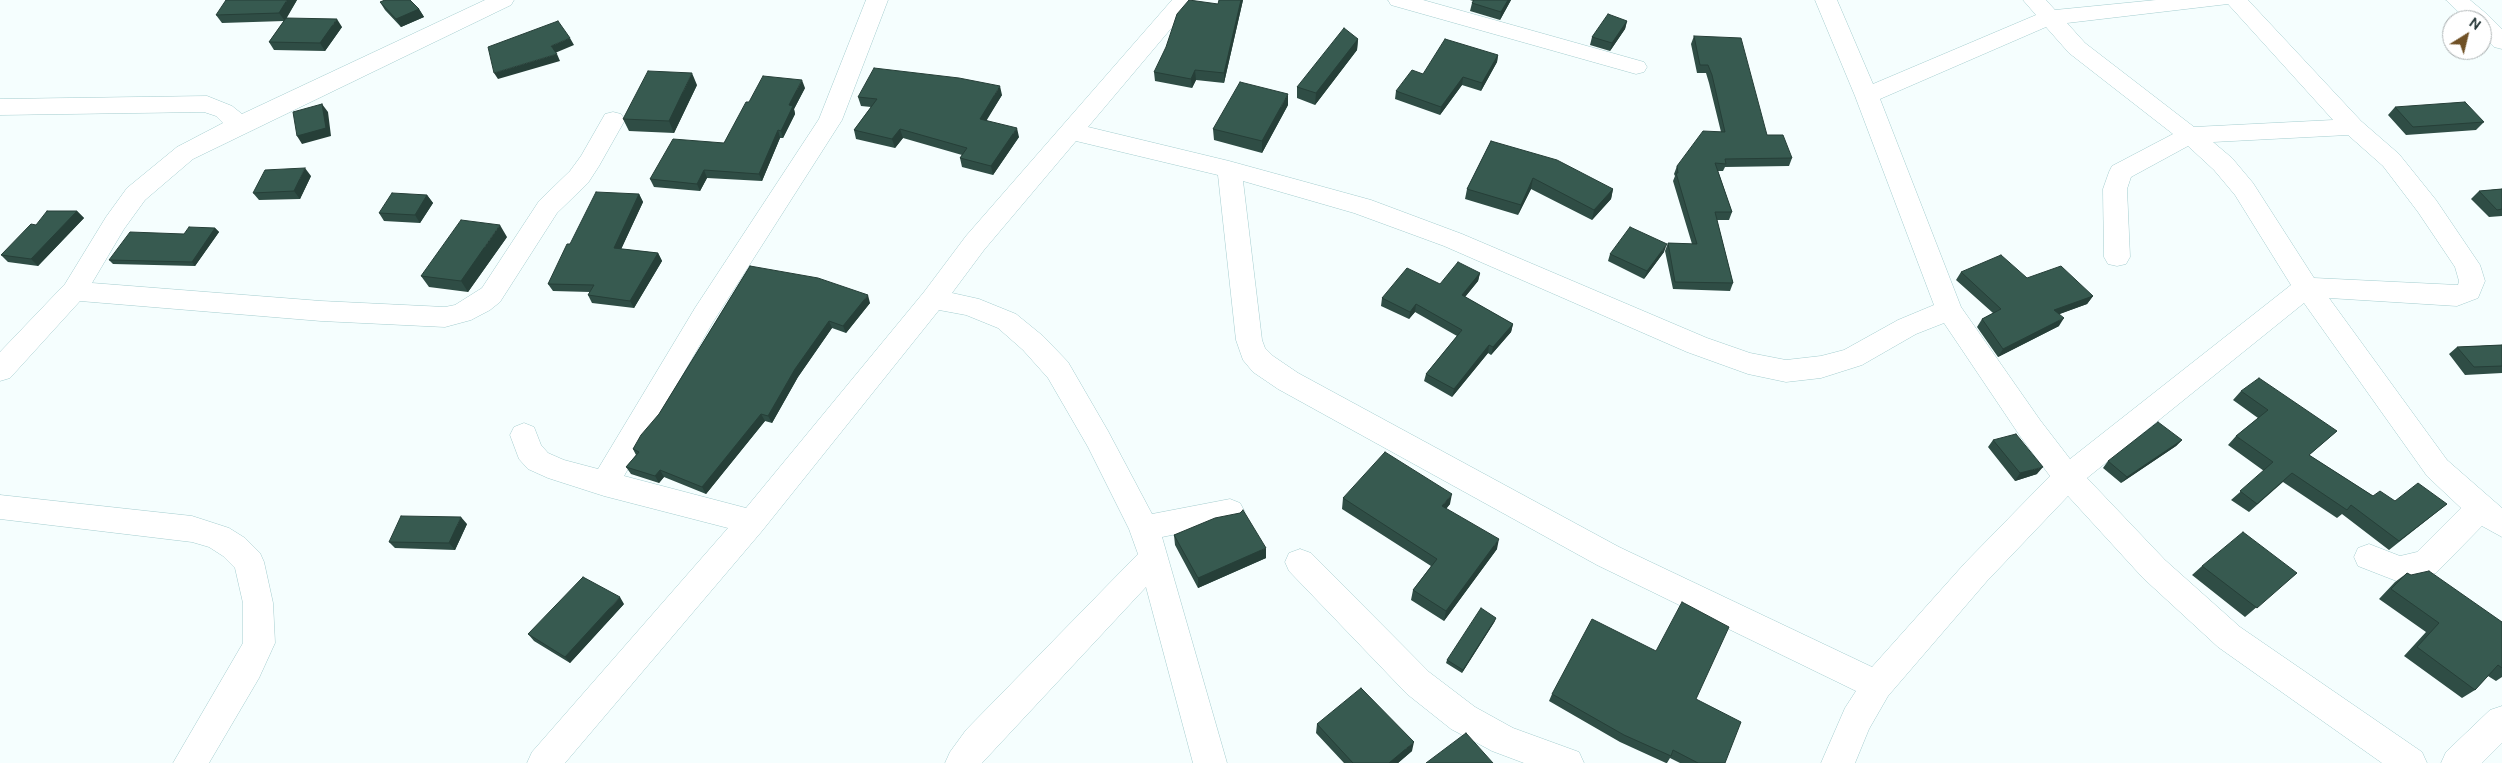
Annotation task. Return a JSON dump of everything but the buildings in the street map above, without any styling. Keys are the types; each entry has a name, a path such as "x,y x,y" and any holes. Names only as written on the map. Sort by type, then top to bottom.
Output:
{"street":[{"path":"0,370 74,291 115,223 136,194 162,170 185,153 239,125 503,0"},
{"path":"604,484 704,315 830,120 878,0"},
{"path":"544,763 752,522 933,299 975,243 1184,0"},
{"path":"1400,0 1636,67"},
{"path":"1826,0 1867,96 1949,310 2006,394 2068,477 2154,569 2229,637 2410,763"},
{"path":"2034,0 2048,18 2077,48 2190,135 2223,164 2244,189 2306,287 2361,360 2437,468 2491,516 2424,564 2399,569 2369,557"},
{"path":"1867,96 2048,18 2220,0"},
{"path":"1838,763 1857,719 1877,685 1976,572 2068,477 2306,287 2457,296 2470,291 2472,282 2467,265 2427,206 2391,160 2353,127 2236,0"},
{"path":"2457,0 2468,10"},
{"path":"2492,32 2502,42"},
{"path":"0,107 207,104 224,111 239,125"},
{"path":"74,291 321,311 445,317 462,313 481,304 491,295 528,235 548,207 591,160 613,120"},
{"path":"2117,257 2115,189 2121,172 2190,135 2353,127"},
{"path":"1070,131 1229,169 1362,206 1454,240 1697,346 1748,363 1786,371 1821,367 1852,358 1907,327 1949,310"},
{"path":"1229,169 1249,340 1253,353 1264,364 1288,381 1608,556 1877,685"},
{"path":"933,299 970,306 1007,321 1058,370 1098,439 1144,528 1154,558 1210,763"},
{"path":"524,434 529,451 538,461 558,470 604,484 752,522"},
{"path":"0,507 192,529 218,537 234,547 249,562 258,603 259,643 248,668 190,763"},
{"path":"1144,528 1230,512"},
{"path":"962,763 978,741 1154,558"},
{"path":"1300,562 1418,683 1463,718 1504,740 1568,763"},
{"path":"2458,763 2502,721"}]}
